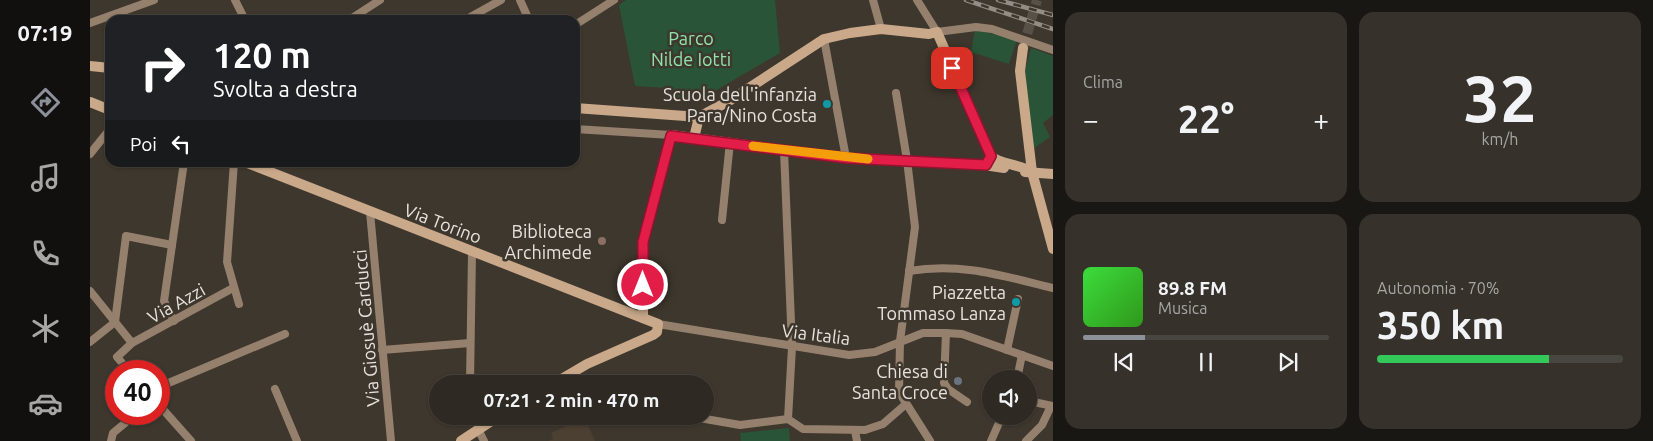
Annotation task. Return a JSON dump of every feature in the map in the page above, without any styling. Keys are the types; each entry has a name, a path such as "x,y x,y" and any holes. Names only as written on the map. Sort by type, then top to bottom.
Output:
{"street":[{"path":"112,15 154,0"},
{"path":"242,15 236,2 245,0"},
{"path":"357,15 380,0"},
{"path":"474,15 501,0"},
{"path":"520,0 527,15"},
{"path":"580,22 614,0"},
{"path":"873,0 881,29"},
{"path":"917,0 937,32 989,160"},
{"path":"90,23 105,18"},
{"path":"580,108 699,117 729,101 824,39 881,29 929,34 976,27 992,29 1053,50"},
{"path":"824,39 846,158"},
{"path":"1023,48 1020,71 1032,172 1053,248"},
{"path":"90,66 105,68"},
{"path":"896,93 915,227 900,341 898,384 899,392 930,441"},
{"path":"90,102 105,108"},
{"path":"694,138 699,117"},
{"path":"580,130 694,138 846,158 989,160 1032,172 1053,174"},
{"path":"90,154 105,136"},
{"path":"643,318 643,242 671,136"},
{"path":"722,220 730,142"},
{"path":"784,150 792,347 788,419"},
{"path":"174,321 164,301 183,167"},
{"path":"234,167 228,262 233,288 239,304"},
{"name":"Via Torino","path":"257,167 658,324"},
{"name":"Via Giosuè Carducci","path":"370,212 391,441"},
{"path":"90,342 115,322 126,236 172,245"},
{"path":"470,375 472,252"},
{"path":"909,271 952,267 990,272 1053,288"},
{"name":"Via Azzi","path":"132,344 233,288"},
{"path":"90,290 132,344 117,357 120,360"},
{"path":"1007,350 1018,299"},
{"path":"569,375 587,364 653,335 657,332 658,324"},
{"name":"Via Italia","path":"658,324 849,355 874,352 923,333 946,332 962,334 1053,366"},
{"path":"946,332 944,383 948,389 967,402"},
{"path":"170,382 285,334"},
{"path":"382,350 470,343"},
{"path":"1019,370 1022,355"},
{"path":"275,389 297,441"},
{"path":"1026,441 1042,425 1052,406 1037,403"},
{"path":"714,420 740,425 788,419 803,429 855,431 883,424 906,404"},
{"path":"170,417 191,441"},
{"path":"111,441 113,433 123,425"},
{"path":"461,441 483,425"},
{"path":"991,441 998,425"},
{"path":"478,428 484,441"},
{"path":"855,431 857,441"}],"shaded area":[{"path":"569,425 588,425 595,441 548,441 553,439 551,433"}],"green space":[{"name":"Parco Nilde Iotti","path":"626,0 775,0 780,53 715,91 672,102 665,88 635,86 619,5"},
{"path":"975,30 1017,39 1009,64 971,52"},
{"path":"1031,48 1053,56 1053,115 1043,123 1050,137 1033,149 1025,71"},
{"path":"789,428 790,441 741,441 740,433"}],"tunnel":[{"path":"1023,48 1037,0"}],"railway":[{"path":"966,0 1053,29"},
{"path":"998,0 1053,15"}],"slow traffic":[{"path":"753,146 868,159"}],"place":[{"name":"Scuola dell'infanzia Para/Nino Costa","path":"827,104"},
{"name":"Biblioteca Archimede","path":"602,241"},
{"name":"Piazzetta Tommaso Lanza","path":"1016,302"},
{"name":"Chiesa di Santa Croce","path":"958,381"}],"route":[{"path":"643,285 643,242 671,136 846,158 986,165 991,156 952,68"}]}
